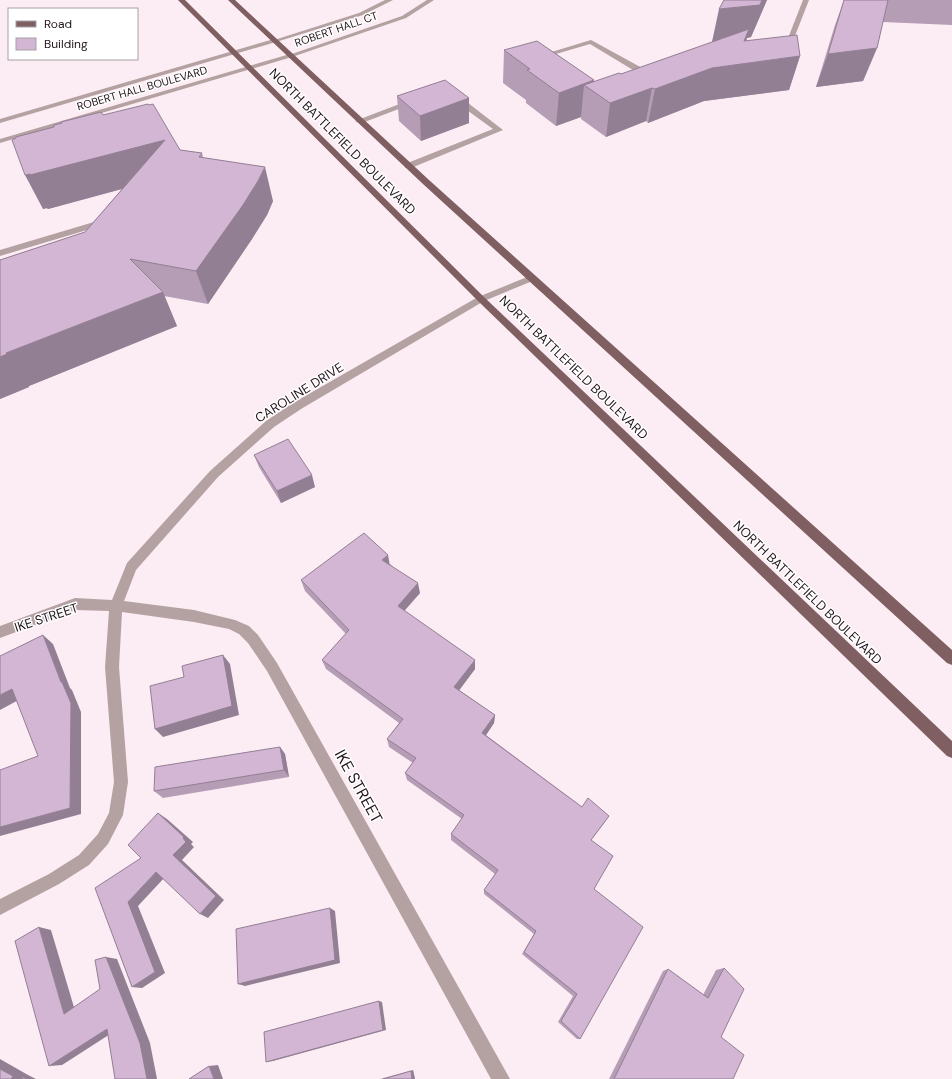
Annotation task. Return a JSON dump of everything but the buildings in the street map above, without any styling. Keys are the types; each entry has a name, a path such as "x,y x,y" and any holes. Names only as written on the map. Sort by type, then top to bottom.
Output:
{"main road":[{"name":"NORTH BATTLEFIELD BOULEVARD","path":"181,0 232,53 482,299 952,751"},
{"name":"NORTH BATTLEFIELD BOULEVARD","path":"231,0 238,3 274,41 408,166 952,659"}],"street":[{"name":"ROBERT HALL CT","path":"274,41 361,14 390,0"},
{"name":"ROBERT HALL CT","path":"290,56 319,48 404,17 431,0"},
{"path":"778,53 785,52 806,0"},
{"name":"ROBERT HALL BOULEVARD","path":"0,121 274,41"},
{"path":"541,49 553,56 591,42 641,71"},
{"name":"ROBERT HALL BOULEVARD","path":"0,141 290,56"},
{"path":"408,166 499,130 451,94"},
{"path":"359,121 424,98"},
{"path":"0,253 105,222 112,228"},
{"name":"CAROLINE DRIVE","path":"116,606 131,567 188,502 247,443 270,424 297,406 482,299 532,278"},
{"name":"IKE STREET","path":"0,632 75,604 116,606 194,616 230,624 244,630 254,639 272,667 501,1079"},
{"path":"0,907 54,879 84,860 104,838 116,815 121,782 112,667 116,606"}]}
